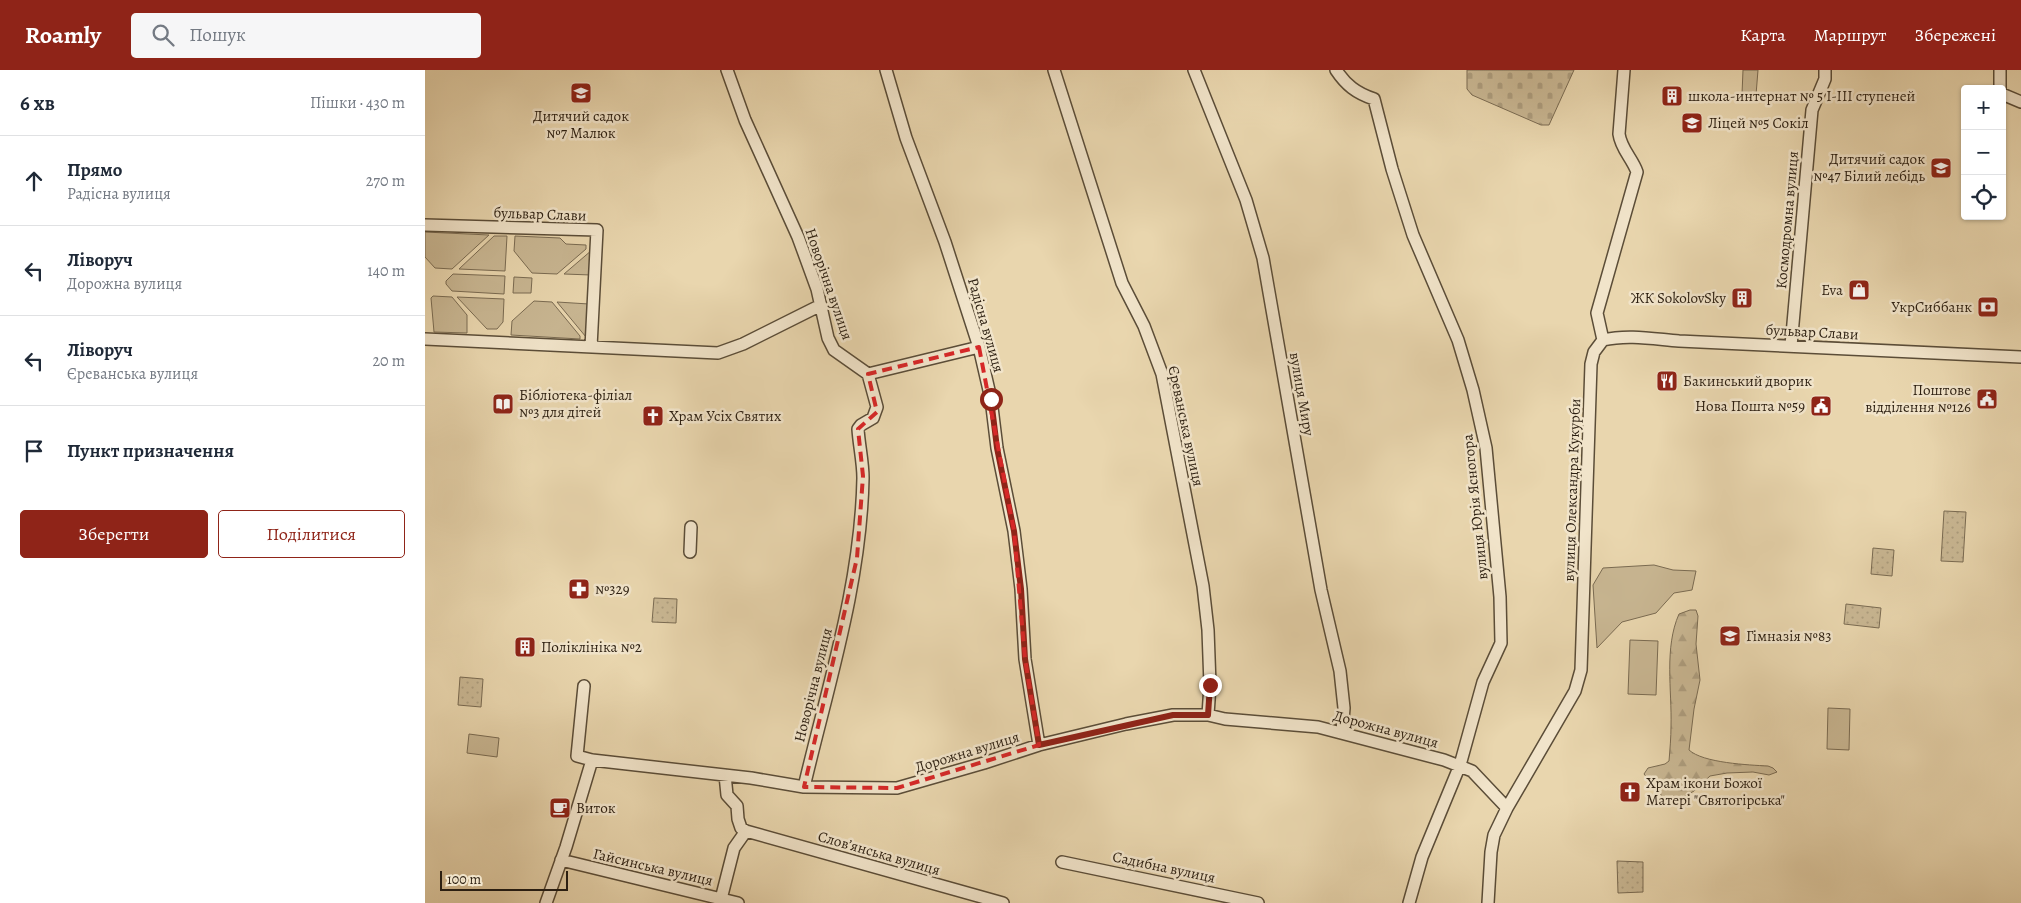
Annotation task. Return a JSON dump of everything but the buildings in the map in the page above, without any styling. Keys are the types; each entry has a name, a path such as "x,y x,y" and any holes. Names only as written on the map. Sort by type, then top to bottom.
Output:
{"street":[{"name":"Новорічна вулиця","path":"727,70 745,120 798,237 821,305 828,338 834,350 868,374 877,411 873,418 858,429 863,476 857,558 839,644 804,787"},
{"name":"Радісна вулиця","path":"886,70 906,138 945,242 979,347 991,399 997,448 1014,531 1021,589 1025,659 1039,745"},
{"name":"Єреванська вулиця","path":"1053,70 1122,283 1144,326 1162,374 1203,586 1208,630 1210,685 1208,715"},
{"name":"вулиця Миру","path":"1193,70 1247,200 1263,258 1321,590 1340,671 1344,708 1342,732"},
{"name":"вулиця Юрія Ясногора","path":"1336,70 1346,84 1360,94 1374,100 1392,169 1413,235 1458,340 1473,390 1486,448 1500,597 1501,643 1483,682 1460,765 1422,857 1409,903"},
{"path":"1603,340 1597,313 1637,172 1633,161 1621,144 1619,134 1624,70"},
{"name":"Космодромна вулиця","path":"1791,346 1812,110 1825,79 1825,70"},
{"path":"2000,70 2000,85"},
{"path":"2006,96 2021,102"},
{"name":"бульвар Слави","path":"425,225 597,230 591,347"},
{"path":"425,339 719,353 743,344 821,305"},
{"name":"бульвар Слави","path":"1603,340 1616,337 1630,337 2021,357"},
{"name":"вулиця Олександра Кукурби","path":"1488,903 1493,834 1579,681 1585,565 1591,364 1594,352 1603,340"},
{"path":"868,374 979,347"},
{"path":"690,552 691,527"},
{"path":"545,903 561,860 592,760 577,756 584,686"},
{"name":"Дорожна вулиця","path":"592,760 725,775 804,787 897,788 984,764 1039,745 1173,715 1208,715 1225,719 1318,727 1460,765 1471,771 1507,808"},
{"path":"720,901 734,848 747,831 741,828 737,806 727,795 725,775"},
{"name":"Словʼянська вулиця","path":"747,831 1003,903"},
{"name":"Гайсинська вулиця","path":"561,860 720,901 738,903"},
{"name":"Садибна вулиця","path":"1062,862 1258,903"}],"highlighted area":[{"path":"979,347 1014,531 1025,659 1039,745 897,788 804,787 857,558 863,476 858,429 877,412 868,374"}],"green space":[{"path":"1467,70 1574,70 1549,125 1541,125 1472,95 1467,89"},
{"path":"1743,70 1758,70 1756,95 1742,94"},
{"path":"425,232 489,235 452,269 435,268 425,257"},
{"path":"494,236 507,236 505,271 459,269"},
{"path":"515,236 560,238 566,244 586,245 586,249 557,274 532,273 514,251"},
{"path":"592,250 591,275 564,274"},
{"path":"453,274 505,276 504,294 452,291 446,284 446,281"},
{"path":"514,277 532,278 531,293 513,293"},
{"path":"433,296 452,297 467,315 467,333 434,332 431,298"},
{"path":"457,297 504,299 503,322 497,329 487,329"},
{"path":"534,301 552,302 580,336 580,339 511,335 512,321"},
{"path":"557,302 589,304 586,337"},
{"path":"1944,511 1966,512 1963,562 1941,561"},
{"path":"1873,548 1894,550 1892,576 1871,574"},
{"path":"1654,565 1673,570 1696,571 1692,590 1674,593 1656,613 1622,622 1597,648 1593,585 1603,568"},
{"path":"654,598 677,599 676,623 652,622"},
{"path":"1846,604 1881,608 1879,628 1844,624"},
{"path":"1696,610 1698,616 1696,644 1700,680 1689,750 1715,761 1768,766 1777,772 1769,775 1753,772 1710,776 1694,791 1673,803 1667,802 1644,774 1648,768 1665,764 1669,761 1671,730 1670,655 1674,627 1679,614"},
{"path":"1630,640 1658,641 1656,695 1628,694"},
{"path":"460,677 483,679 481,707 458,705"},
{"path":"1828,708 1850,709 1849,750 1827,749"},
{"path":"469,734 499,738 497,757 467,753"},
{"path":"1617,861 1643,862 1643,892 1618,893"}],"place":[{"name":"Дитячий садок №7 Малюк","path":"581,93"},
{"name":"школа-интернат № 5 I-III ступеней","path":"1672,96"},
{"name":"Ліцей №5 Сокіл","path":"1692,123"},
{"name":"Дитячий садок №47 Білий лебідь","path":"1941,168"},
{"name":"Eva","path":"1859,290"},
{"name":"ЖК SokolovSky","path":"1742,298"},
{"name":"УкрСиббанк","path":"1988,307"},
{"name":"Бакинський дворик","path":"1667,381"},
{"name":"Поштове відділення №126","path":"1987,399"},
{"name":"Бібліотека-філіал №3 для дітей","path":"503,404"},
{"name":"Нова Пошта №59","path":"1821,406"},
{"name":"Храм Усіх Святих","path":"653,416"},
{"name":"№329","path":"579,589"},
{"name":"Гімназія №83","path":"1730,636"},
{"name":"Поліклініка №2","path":"525,647"},
{"name":"Храм ікони Божої Матері \"Святогірська\"","path":"1630,792"},
{"name":"Виток","path":"560,808"}],"route":[{"path":"991,399 997,448 1014,531 1021,589 1025,659 1039,745 1173,715 1208,715 1210,685"}]}
